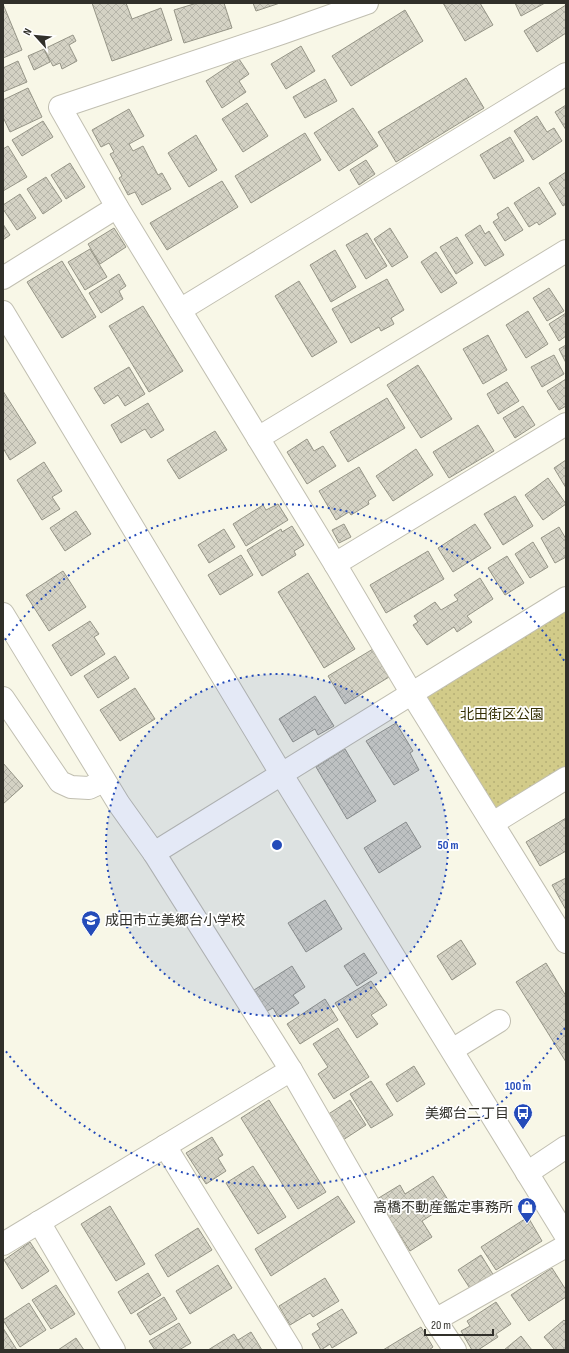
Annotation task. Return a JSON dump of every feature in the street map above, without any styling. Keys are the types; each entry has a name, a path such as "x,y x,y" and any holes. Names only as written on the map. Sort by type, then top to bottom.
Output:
{"street":[{"path":"367,3 274,36 60,107 117,207 335,564 412,694 493,822 566,942"},
{"path":"180,310 566,74"},
{"path":"3,278 117,207"},
{"path":"258,438 566,251"},
{"path":"3,312 282,775 566,1236"},
{"path":"335,564 566,424"},
{"path":"154,853 566,598"},
{"path":"3,614 104,781 154,853 291,1070 435,1320 455,1350"},
{"path":"3,698 60,782 71,787 89,788 104,781"},
{"path":"493,822 566,778"},
{"path":"452,1050 500,1021"},
{"path":"3,1244 291,1070"},
{"path":"165,1146 291,1350"},
{"path":"527,1173 566,1147"},
{"path":"39,1222 114,1350"},
{"path":"435,1320 566,1246"}],"green space":[{"name":"北田街区公園","path":"566,598 566,778 495,821 412,694"}],"building":[{"path":"92,3 126,3 132,19 161,8 172,40 112,61"},
{"path":"197,3 224,3 232,28 184,43 174,10"},
{"path":"253,3 280,3 256,11"},
{"path":"443,3 480,3 493,25 465,41"},
{"path":"515,3 545,3 521,16"},
{"path":"3,4 22,50 3,58"},
{"path":"566,5 566,33 537,52 524,31"},
{"path":"405,10 423,41 351,86 332,56"},
{"path":"73,35 76,41 69,45 77,61 62,69 60,63 53,66 44,49"},
{"path":"301,46 315,71 286,89 271,64"},
{"path":"44,49 50,62 34,70 28,56"},
{"path":"239,59 249,74 239,81 246,92 222,108 206,81"},
{"path":"18,61 27,82 3,92 3,68"},
{"path":"466,78 484,108 396,162 378,132"},
{"path":"325,79 337,101 305,118 293,97"},
{"path":"28,88 42,117 10,132 3,117 3,100"},
{"path":"247,103 268,136 243,152 222,119"},
{"path":"566,105 566,130 555,112"},
{"path":"353,108 378,146 339,171 314,133"},
{"path":"129,109 144,136 129,144 133,151 143,146 158,175 162,173 171,189 142,205 135,192 128,195 119,178 122,176 110,154 114,152 109,143 101,147 92,130"},
{"path":"537,116 547,132 554,128 562,141 533,160 514,131"},
{"path":"43,121 53,137 22,156 12,140"},
{"path":"305,133 321,160 251,203 235,176"},
{"path":"196,135 217,170 189,187 168,153"},
{"path":"510,137 524,161 494,179 480,155"},
{"path":"8,146 27,177 3,191 3,149"},
{"path":"366,160 375,174 359,185 350,170"},
{"path":"70,163 85,187 66,199 51,175"},
{"path":"566,172 566,204 563,206 549,183"},
{"path":"46,177 62,201 43,214 27,189"},
{"path":"222,181 238,207 167,250 150,223"},
{"path":"539,187 556,214 539,225 537,222 529,227 514,203"},
{"path":"20,194 36,218 17,230 3,209 3,205"},
{"path":"508,207 523,230 505,241 493,222 499,218 497,214"},
{"path":"3,224 10,235 3,240"},
{"path":"480,225 485,234 489,231 504,255 485,266 465,235"},
{"path":"114,228 126,247 100,264 88,244"},
{"path":"390,228 408,257 392,267 374,239"},
{"path":"367,233 387,266 366,279 346,245"},
{"path":"457,237 473,263 456,274 440,247"},
{"path":"90,249 107,277 85,290 68,262"},
{"path":"335,250 356,287 331,302 310,265"},
{"path":"436,252 457,283 441,293 421,262"},
{"path":"62,261 96,317 62,338 27,282"},
{"path":"119,274 126,286 119,291 123,299 101,313 89,293"},
{"path":"387,279 404,310 391,318 394,324 381,331 379,327 351,343 332,309"},
{"path":"299,281 337,342 312,357 275,296"},
{"path":"549,288 564,311 547,321 533,298"},
{"path":"143,306 183,371 149,392 109,326"},
{"path":"528,311 548,344 526,358 506,325"},
{"path":"566,313 566,336 559,341 549,324"},
{"path":"488,335 507,370 483,384 463,349"},
{"path":"566,345 566,363 559,349"},
{"path":"554,355 564,374 542,387 531,367"},
{"path":"418,365 452,419 421,438 387,385"},
{"path":"129,367 145,394 125,406 118,395 104,404 94,388"},
{"path":"566,379 566,406 559,410 547,391"},
{"path":"507,382 519,401 498,414 487,394"},
{"path":"3,391 36,443 10,460 3,448"},
{"path":"387,398 405,428 348,462 330,432"},
{"path":"148,403 164,430 151,438 145,429 121,443 111,425"},
{"path":"523,406 535,425 515,438 503,418"},
{"path":"478,425 494,451 449,478 433,452"},
{"path":"215,431 227,450 179,479 167,460"},
{"path":"307,439 314,451 323,446 336,466 307,484 287,452"},
{"path":"416,449 433,475 393,501 376,476"},
{"path":"566,460 566,488 554,468"},
{"path":"44,462 62,491 52,497 60,509 42,520 17,480"},
{"path":"359,467 376,496 368,501 369,504 351,515 349,512 336,520 319,491"},
{"path":"548,478 566,504 543,520 525,495"},
{"path":"515,496 533,526 503,545 484,514"},
{"path":"278,504 288,520 246,546 233,524 263,505 266,510"},
{"path":"76,511 91,534 65,551 50,528"},
{"path":"344,524 351,537 339,543 332,530"},
{"path":"475,524 491,548 453,572 438,548"},
{"path":"292,526 304,545 294,551 296,555 262,576 247,550 281,529 282,532"},
{"path":"559,527 566,539 566,557 555,563 541,538"},
{"path":"224,529 235,547 209,563 198,545"},
{"path":"533,542 548,567 530,578 515,554"},
{"path":"428,551 444,579 386,613 370,585"},
{"path":"241,555 253,575 220,595 208,575"},
{"path":"507,556 524,583 505,595 488,568"},
{"path":"63,571 86,607 49,631 26,595"},
{"path":"308,573 355,649 324,668 278,592"},
{"path":"480,578 493,599 467,616 472,622 457,632 454,627 427,645 413,625 418,622 414,616 435,602 441,610 458,600 454,595"},
{"path":"90,621 99,634 94,637 105,654 71,676 52,645"},
{"path":"373,649 389,677 345,704 328,676"},
{"path":"115,656 129,678 98,698 84,676"},
{"path":"135,688 155,719 120,741 100,710"},
{"path":"315,696 334,726 318,735 315,729 293,742 279,719"},
{"path":"396,723 413,751 410,753 419,770 394,785 366,741"},
{"path":"345,749 376,801 347,819 316,767"},
{"path":"3,763 23,786 3,804"},
{"path":"566,818 566,851 540,866 526,842"},
{"path":"406,822 421,847 379,873 364,848"},
{"path":"566,878 566,910 552,885"},
{"path":"325,900 342,929 306,952 288,923"},
{"path":"461,940 476,964 452,980 437,956"},
{"path":"364,953 377,973 357,986 344,966"},
{"path":"546,963 566,996 566,1062 516,982"},
{"path":"292,966 305,987 293,995 299,1003 278,1017 273,1008 267,1011 254,990"},
{"path":"371,981 387,1005 371,1015 378,1024 357,1038 335,1003"},
{"path":"325,999 338,1020 300,1044 287,1024"},
{"path":"338,1028 369,1077 334,1099 318,1074 328,1067 313,1044"},
{"path":"414,1066 425,1084 397,1102 386,1084"},
{"path":"371,1081 393,1115 371,1128 350,1094"},
{"path":"269,1100 326,1192 298,1209 241,1118"},
{"path":"350,1100 366,1125 343,1140 327,1115"},
{"path":"212,1137 223,1155 218,1158 226,1171 206,1184 186,1153"},
{"path":"253,1166 286,1217 258,1234 226,1183"},
{"path":"433,1176 450,1203 422,1221 432,1237 410,1251 377,1199 400,1185 405,1194"},
{"path":"338,1196 355,1222 271,1276 255,1249"},
{"path":"110,1206 145,1264 116,1281 81,1224"},
{"path":"528,1217 542,1241 496,1270 481,1247"},
{"path":"198,1228 212,1250 168,1277 155,1255"},
{"path":"30,1242 49,1271 22,1289 4,1260"},
{"path":"481,1255 494,1276 471,1290 458,1270"},
{"path":"218,1265 232,1288 190,1314 176,1291"},
{"path":"552,1268 566,1290 566,1297 529,1321 511,1295"},
{"path":"148,1273 161,1295 131,1314 118,1292"},
{"path":"325,1278 339,1301 313,1317 310,1313 290,1325 279,1306"},
{"path":"56,1285 75,1314 51,1329 32,1300"},
{"path":"164,1297 177,1319 150,1335 137,1314"},
{"path":"496,1302 511,1324 496,1334 498,1337 478,1350 472,1350 461,1331 470,1326 467,1321"},
{"path":"29,1303 46,1330 20,1347 3,1320"},
{"path":"342,1309 357,1333 332,1348 330,1344 321,1350 312,1334 320,1329 317,1324"},
{"path":"564,1320 566,1322 566,1350 555,1350 544,1337"},
{"path":"179,1323 191,1343 179,1350 155,1350 149,1341"},
{"path":"421,1327 433,1347 429,1350 383,1350"},
{"path":"3,1328 17,1350 3,1350"},
{"path":"251,1332 262,1350 244,1350 238,1340"},
{"path":"234,1334 244,1350 208,1350"},
{"path":"521,1336 532,1350 504,1350"},
{"path":"76,1338 84,1350 58,1350"}],"place":[{"name":"成田市立美郷台小学校","path":"91,937"},
{"name":"美郷台二丁目","path":"523,1130"},
{"name":"高橋不動産鑑定事務所","path":"527,1224"}]}
